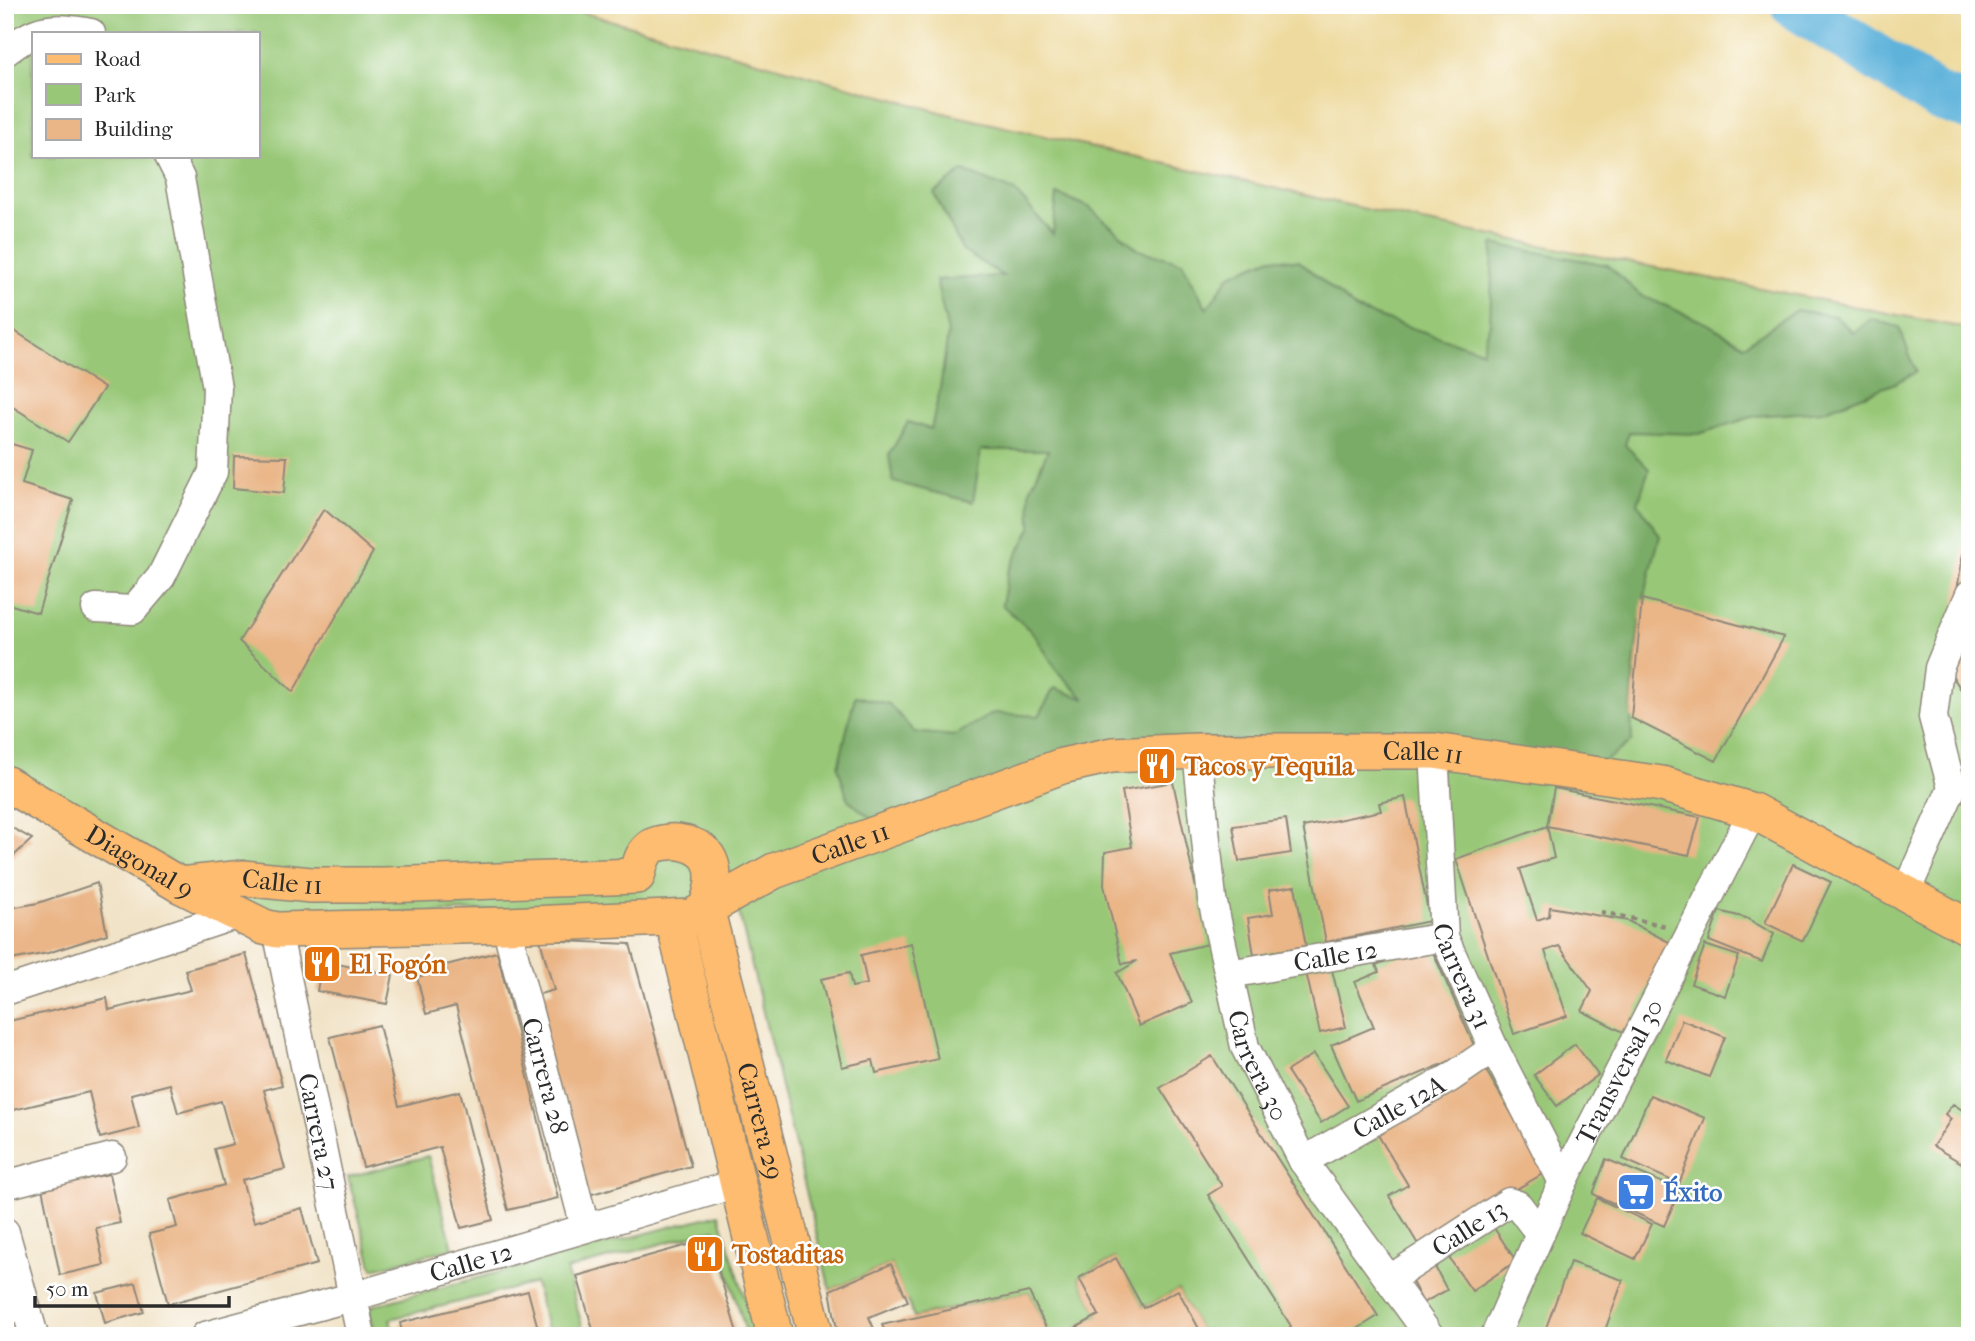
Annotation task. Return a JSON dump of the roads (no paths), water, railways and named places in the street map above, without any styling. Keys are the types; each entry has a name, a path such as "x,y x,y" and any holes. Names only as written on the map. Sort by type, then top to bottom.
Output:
{"main road":[{"name":"Calle 11","path":"277,930 506,925 691,917 774,871 1062,766 1112,755 1197,751 1434,751 1662,784 1752,811 1970,928"},
{"name":"Diagonal 9","path":"5,783 235,915 277,930"},
{"path":"673,919 652,909 640,894 637,876 642,857 652,847 672,841 693,844 709,857 774,871"},
{"path":"706,908 714,889 714,870 709,857"},
{"name":"Calle 11","path":"180,885 243,878 311,885 384,885 637,876"},
{"name":"Carrera 29","path":"706,908 816,1336"},
{"name":"Carrera 29","path":"673,919 775,1336"}],"street":[{"path":"35,32 61,28 85,32"},
{"path":"5,52 32,33"},
{"path":"96,608 133,610 161,577 213,472 217,388 180,178 170,158"},
{"path":"1905,894 1961,785 1933,717 1939,668 1970,594"},
{"name":"Carrera 30","path":"1197,751 1212,899 1245,1047 1303,1161 1430,1336"},
{"name":"Carrera 31","path":"1434,751 1444,937 1494,1048 1563,1182"},
{"name":"Transversal 30","path":"1495,1336 1563,1182 1752,811"},
{"name":"Calle 11","path":"5,991 235,915"},
{"name":"Carrera 28","path":"506,925 585,1227"},
{"name":"Carrera 27","path":"277,930 361,1336"},
{"name":"Calle 12","path":"1229,974 1444,937"},
{"name":"Calle 12A","path":"1303,1161 1450,1077 1494,1048"},
{"path":"5,1185 112,1157"},
{"name":"Calle 12","path":"205,1336 352,1297 736,1184"},
{"name":"Calle 13","path":"1390,1279 1509,1202 1518,1205 1540,1234"},
{"path":"5,1232 34,1336"}],"waterway":[{"path":"1794,5 1938,97 1970,107"}],"place":[{"name":"Tacos y Tequila","path":"1157,766"},
{"name":"El Fogón","path":"322,964"},
{"name":"Éxito","path":"1636,1192"},
{"name":"Tostaditas","path":"705,1254"}]}
